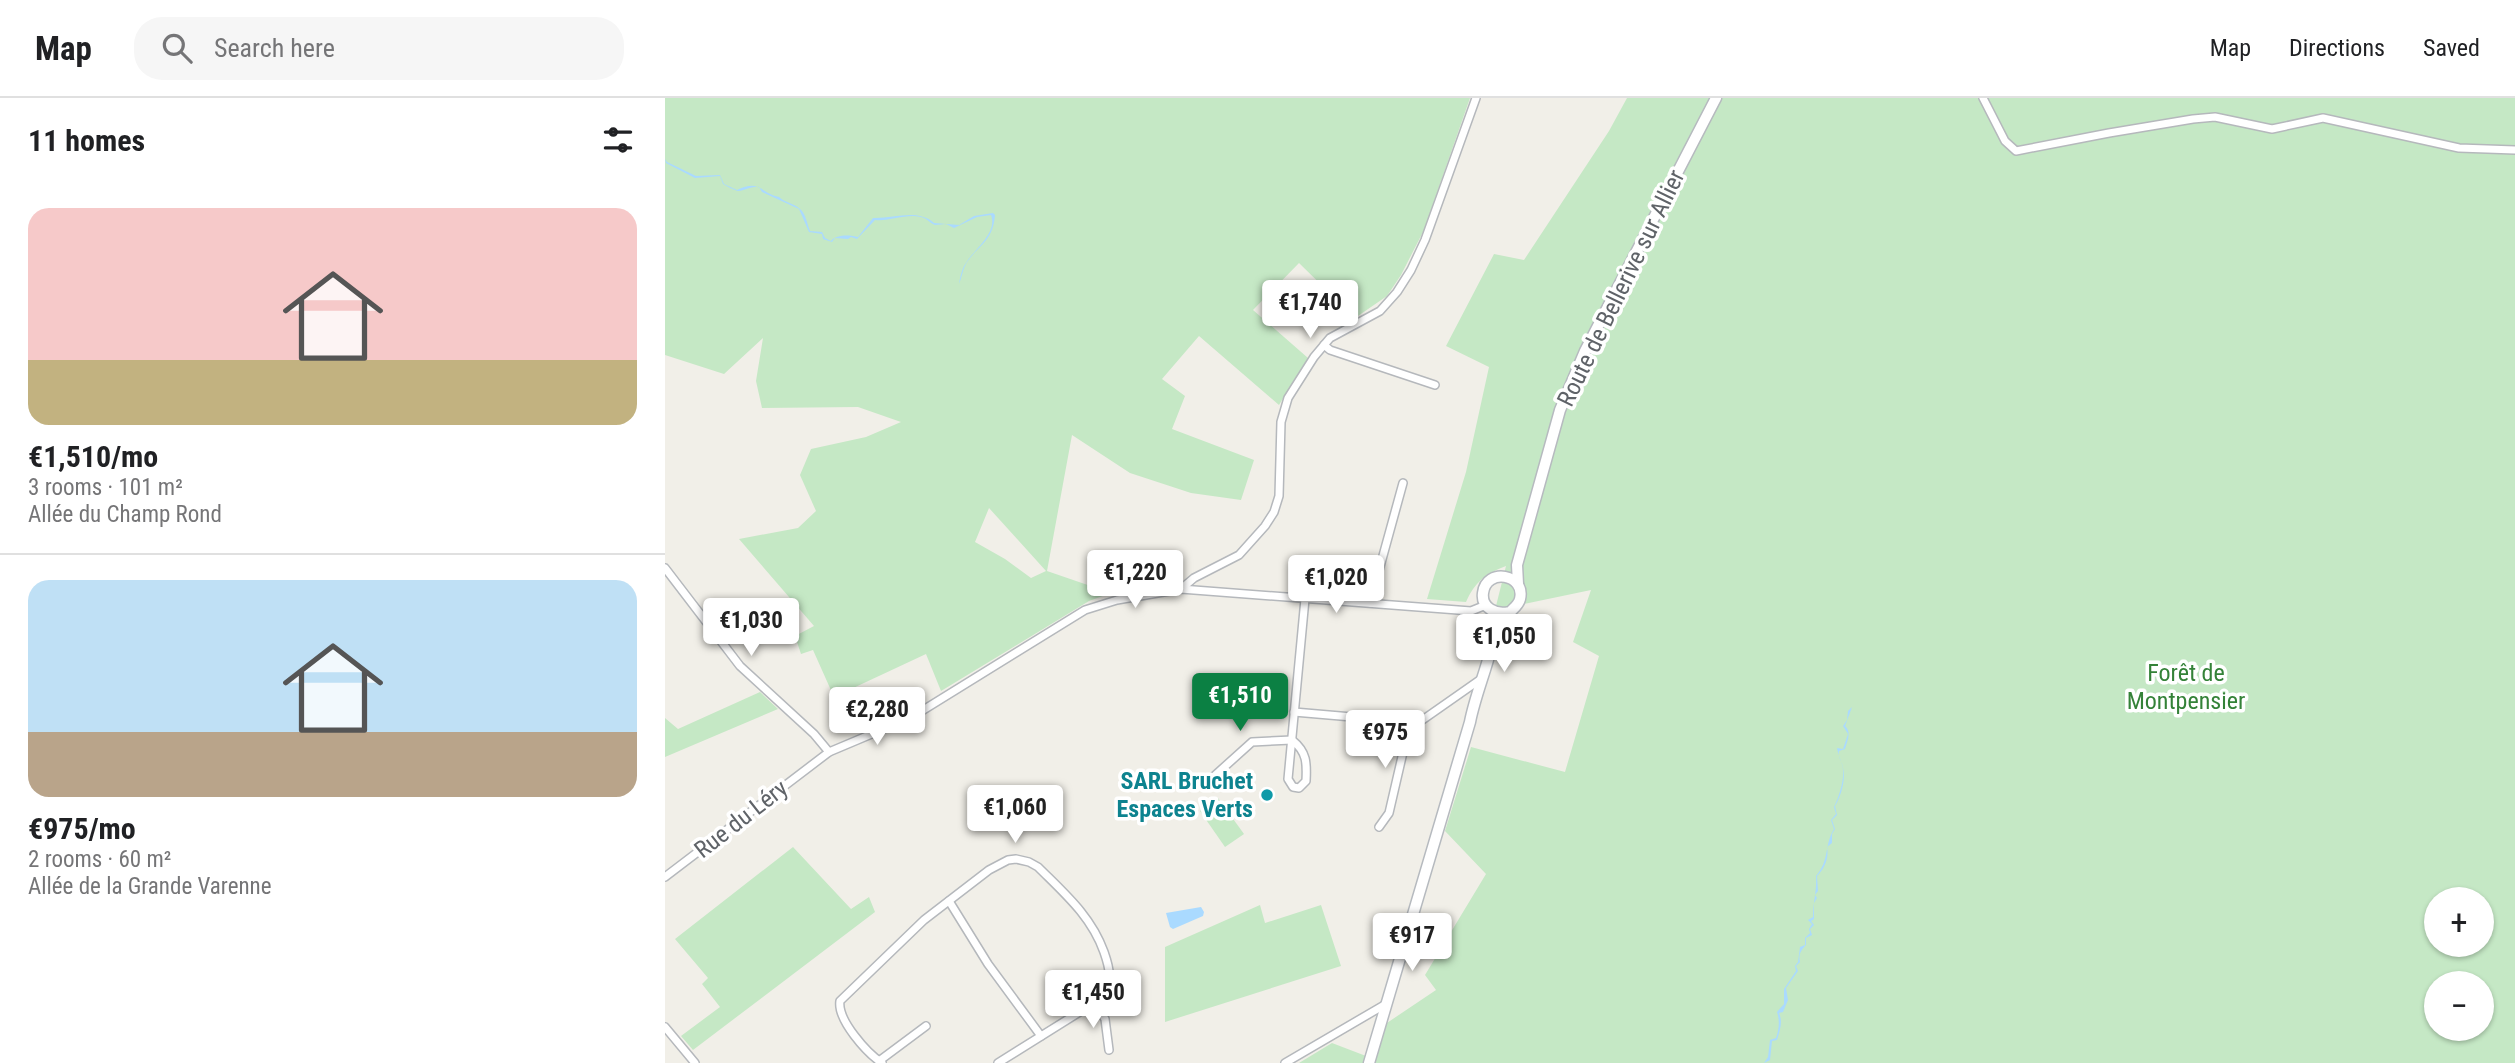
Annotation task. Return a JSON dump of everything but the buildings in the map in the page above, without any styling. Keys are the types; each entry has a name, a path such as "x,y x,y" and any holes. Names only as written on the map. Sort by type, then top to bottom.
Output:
{"main road":[{"name":"Route de Bellerive sur Allier","path":"1518,584 1517,565 1560,410 1584,351 1716,98"},
{"name":"Route de Bellerive sur Allier","path":"1506,576 1517,565"},
{"path":"1369,1063 1470,722 1502,625 1509,612 1520,602 1518,584 1506,576 1493,578 1483,593 1486,605 1496,613 1509,612"},
{"path":"1470,722 1496,631 1496,613"}],"street":[{"path":"1181,589 1194,578 1239,555 1274,512 1279,496 1282,419 1285,406 1324,345 1338,332 1380,311 1397,292 1411,270 1425,240 1476,98"},
{"path":"1983,98 2005,141 2016,151 2215,117 2272,129 2323,118 2459,148 2515,150"},
{"path":"1324,345 1331,350 1435,385"},
{"path":"1370,603 1403,483"},
{"path":"665,568 740,666 814,734 829,752"},
{"name":"Rue du Léry","path":"665,877 829,752 912,717 1085,610 1130,597 1181,589 1471,611 1486,605"},
{"path":"1212,778 1252,742 1291,740 1302,748 1307,764 1306,781 1299,788 1293,787 1287,779 1291,740 1294,712 1305,599"},
{"path":"1294,712 1421,721 1481,679"},
{"path":"1463,692 1475,698"},
{"path":"1379,827 1389,813 1410,722"},
{"path":"926,1026 881,1062 843,1019 839,1010 841,1001 924,920 989,870 1008,860 1022,860 1038,867 1080,909 1099,937 1111,975 1106,992 1095,1004 998,1063"},
{"path":"949,901 988,964 1041,1036"},
{"path":"1095,1004 1105,1019 1109,1050"},
{"path":"1285,1063 1386,1004"},
{"path":"665,1027 695,1063"}],"green space":[{"path":"665,98 1470,98 1424,230 1387,296 1355,318 1299,263 1253,310 1308,358 1279,405 1199,336 1162,379 1185,396 1172,429 1254,460 1241,500 1191,493 1130,473 1072,435 1047,571 1111,593 1089,601 941,691 926,654 834,697 813,650 801,654 795,636 814,626 739,539 798,528 816,511 800,475 811,449 866,437 901,422 858,407 762,408 756,381 763,338 724,374 665,355","holes":["989,508 1046,571 1031,578 975,542"]},
{"name":"Forêt de Montpensier","path":"1627,98 2515,98 2515,1063 1299,1063 1332,1043 1366,1056 1372,1033 1436,990 1425,975 1486,874 1445,831 1471,747 1565,772 1599,656 1573,642 1591,590 1495,610 1506,566 1481,580 1466,602 1427,599 1466,472 1489,367 1446,346 1494,254 1524,260 1609,131"},
{"path":"760,692 778,709 665,757 665,718 678,729"},
{"path":"1218,798 1244,834 1225,847 1200,811"},
{"path":"793,847 851,909 869,897 875,912 693,1050 681,1036 720,1007 702,984 708,978 675,939"},
{"path":"1260,905 1265,923 1321,905 1341,966 1165,1022 1165,947"}],"water":[{"path":"665,159 696,176 720,175 724,184 737,190 757,187 738,191 723,184 720,176 695,178 666,163"},
{"path":"760,188 798,207 804,214 810,231 822,232 825,238 831,241 836,237 840,236 858,237 873,218 913,215 934,223 959,225 974,216 993,213 995,215 988,237 968,261 988,234 991,215 977,217 954,228 946,224 935,225 914,216 875,220 857,239 835,238 832,242 823,239 822,234 809,232 799,209 762,192"},
{"path":"1852,707 1845,726 1849,734 1848,740 1845,749 1839,751 1839,756 1837,748 1843,749 1848,734 1843,726"},
{"path":"1841,761 1843,765 1844,772 1843,782 1841,792 1835,806 1837,815 1832,820 1835,829 1832,843 1828,846 1834,829 1831,820 1836,814 1834,807 1843,779"},
{"path":"1827,849 1826,863 1817,876 1818,891 1815,895 1816,876"},
{"path":"1814,903 1814,919 1811,921 1814,925 1810,929 1812,935 1806,938 1806,945 1800,955 1800,962 1796,966 1798,971 1786,988 1788,1000 1783,1012 1779,1013 1781,1023 1777,1040 1772,1041 1770,1060 1764,1063 1768,1057 1770,1040 1777,1035 1777,1012 1784,1004 1784,989 1796,971 1795,966 1800,947 1805,945 1805,938 1810,933 1809,929 1812,924 1808,920 1813,917"},
{"path":"1201,907 1203,916 1173,929 1170,927 1166,913"}],"place":[{"name":"SARL Bruchet Espaces Verts","path":"1267,795"}]}
